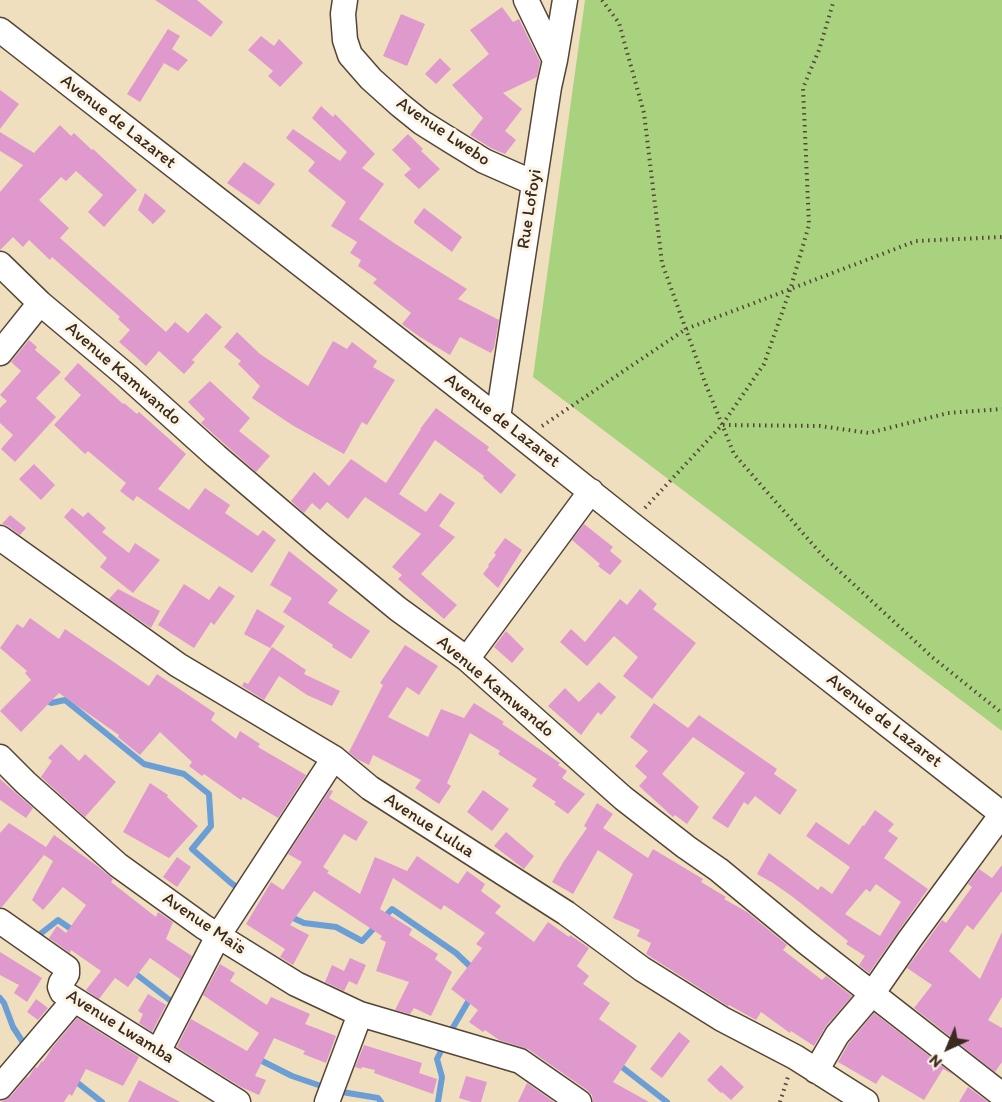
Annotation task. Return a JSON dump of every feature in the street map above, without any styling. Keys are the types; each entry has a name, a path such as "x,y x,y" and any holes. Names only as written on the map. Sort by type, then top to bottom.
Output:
{"street":[{"name":"Avenue Lwebo","path":"345,0 343,14 345,40 350,55 371,79 421,122 461,148 534,183"},
{"path":"526,0 555,60"},
{"name":"Rue Lofoyi","path":"498,418 549,87 565,0"},
{"name":"Avenue de Lazaret","path":"0,30 1002,814"},
{"name":"Avenue Kamwando","path":"0,264 40,303 127,376 216,456 398,609 467,659 623,798 719,870 872,994 1002,1095"},
{"path":"0,353 40,303"},
{"path":"467,659 591,492"},
{"name":"Avenue Lulua","path":"0,538 178,665 334,758 370,788 566,914 642,969 722,1019 795,1057 866,1102"},
{"name":"Avenue Maïs","path":"0,757 118,865 218,936 296,984 360,1014 520,1062 579,1102"},
{"path":"158,1052 218,936 334,758"},
{"path":"816,1071 837,1035 872,994 1002,814"},
{"name":"Avenue Lwamba","path":"0,921 67,969 60,990 238,1102"},
{"path":"0,1087 74,1000"},
{"path":"327,1102 360,1014"}],"path":[{"path":"602,0 619,23 644,113 662,263 734,454 822,555 932,657 1002,713"},
{"path":"631,524 722,425 764,364 790,290 809,225 803,88 819,50 834,0"},
{"path":"542,426 686,329 916,241 1002,237"},
{"path":"722,425 820,426 868,433 948,413 1002,409"}],"green space":[{"path":"585,0 1002,0 1002,731 533,377"}],"building":[{"path":"155,0 197,0 223,22 211,37"},
{"path":"502,7 513,22 519,19 540,62 537,77 503,93 522,109 505,131 516,140 505,154 470,135 483,118 452,85 489,54 470,30"},
{"path":"401,14 425,24 407,66 383,56"},
{"path":"168,29 180,36 172,49 188,60 178,71 164,63 140,102 127,94"},
{"path":"261,36 274,46 279,39 303,63 280,87 268,76 273,71 248,50"},
{"path":"440,58 451,69 436,84 425,74"},
{"path":"0,90 19,104 0,129"},
{"path":"321,106 333,117 335,114 375,154 362,168 384,184 359,219 467,289 458,299 499,320 491,353 460,337 450,355 420,337 402,324 411,313 373,283 377,279 358,266 361,260 350,253 357,242 331,226 346,202 308,171 315,162 286,138 293,129 340,161 347,152 312,118"},
{"path":"60,125 71,136 74,133 93,149 137,190 104,227 88,212 103,195 76,171 66,181 61,177 39,200 69,228 60,238 166,332 175,322 188,333 206,313 222,327 192,360 195,362 184,374 159,351 146,366 119,342 130,330 118,319 120,317 52,257 50,260 29,240 23,247 13,237 0,250 0,192 23,165 0,151 0,132 34,153"},
{"path":"408,134 423,149 421,151 440,169 419,189 404,175 411,169 392,150"},
{"path":"244,162 275,184 259,205 227,183"},
{"path":"145,193 166,211 153,224 138,210"},
{"path":"424,208 462,237 452,252 414,223"},
{"path":"237,332 260,354 308,386 333,341 347,349 352,342 377,361 373,367 395,380 367,425 362,422 344,454 292,425 252,398 260,386 238,364 241,361 224,347"},
{"path":"29,340 37,347 35,350 61,372 36,398 56,417 15,462 1,449 13,435 0,423 0,408 7,401 0,395 21,371 11,362"},
{"path":"78,363 123,404 137,414 139,412 186,454 158,489 189,510 205,488 230,505 225,513 258,536 263,530 276,540 252,573 137,496 133,501 120,491 126,483 88,451 85,454 54,425 81,395 64,379"},
{"path":"210,381 250,418 239,431 270,456 256,472 201,423 205,419 188,402"},
{"path":"436,408 489,447 487,450 516,475 501,494 483,478 484,476 435,440 399,494 426,512 440,493 455,503 439,526 455,537 421,574 457,605 444,619 398,579 402,575 392,567 421,534 365,497 348,519 327,502 320,510 312,503 304,513 291,501 314,472 329,486 351,459 386,483"},
{"path":"34,464 55,485 41,500 19,479"},
{"path":"72,508 83,517 88,512 106,528 102,532 129,553 135,543 160,560 133,593 100,567 107,558 64,517"},
{"path":"10,515 26,528 20,535 2,524"},
{"path":"584,524 613,547 610,551 622,561 610,575 572,540"},
{"path":"505,538 522,550 498,588 483,574"},
{"path":"289,551 338,590 328,603 370,631 351,659 283,612 292,598 270,585"},
{"path":"184,584 209,600 219,586 235,596 214,625 211,622 194,648 158,625"},
{"path":"118,589 160,611 151,628 109,599"},
{"path":"640,589 657,604 653,609 696,643 652,699 623,676 638,657 614,636 587,666 560,642 571,629 585,642 620,599 627,605"},
{"path":"257,609 285,626 270,648 244,634"},
{"path":"30,618 59,639 65,629 149,686 157,674 215,713 211,720 236,739 240,731 260,744 258,747 306,775 278,818 243,797 241,800 204,774 202,776 189,766 192,762 160,732 140,755 118,737 119,735 59,693 21,732 0,711 31,680 25,673 27,671 0,648 17,624 23,628"},
{"path":"506,631 524,649 512,663 494,647"},
{"path":"405,645 438,666 419,695 407,687 388,717 428,737 441,709 464,718 474,703 504,722 502,724 560,763 558,765 567,771 562,778 585,794 568,814 554,804 556,802 532,786 537,779 498,754 500,751 470,733 447,783 451,786 439,804 415,788 421,780 373,755 369,765 349,752 383,685 380,683"},
{"path":"272,647 306,670 304,674 340,691 332,706 307,695 279,676 264,700 242,686 244,682 248,684"},
{"path":"599,682 616,697 601,715 598,712 581,735 548,706 565,688 579,702"},
{"path":"654,703 688,728 699,715 777,769 774,774 797,790 780,815 755,796 748,805 744,802 728,828 712,818 745,773 693,737 662,774 699,807 687,824 675,815 673,817 639,786 647,777 635,766 648,751 630,737"},
{"path":"61,744 79,761 85,754 116,782 85,817 41,777 52,761 48,758"},
{"path":"0,779 33,808 26,818 0,800"},
{"path":"150,783 168,795 167,797 198,826 169,858 123,832"},
{"path":"330,790 333,791 329,798 368,822 356,841 344,834 323,867 329,871 327,873 360,894 375,857 407,871 417,856 458,884 467,871 485,884 481,891 501,906 495,913 534,942 548,922 589,948 577,966 589,976 583,984 610,1003 599,1019 637,1046 613,1082 649,1102 593,1102 592,1095 587,1090 528,1049 499,1040 469,1022 478,1010 451,989 482,948 476,944 485,933 444,905 441,910 393,878 380,909 412,929 409,935 438,954 435,959 452,972 431,1016 414,1008 410,1014 395,1010 409,982 376,971 386,942 380,939 382,936 314,891 290,925 309,935 293,965 280,957 285,949 246,924 271,882 283,890 302,862 288,854"},
{"path":"483,790 509,809 492,831 467,812"},
{"path":"597,803 613,814 603,828 648,858 653,849 703,879 701,882 747,912 787,945 783,950 822,980 826,976 852,996 826,1026 814,1046 791,1031 790,1033 761,1012 756,1020 728,1006 646,954 651,943 637,936 640,930 613,918 633,874 598,850 573,894 552,882 587,828 584,826"},
{"path":"875,810 894,824 888,831 898,838 884,858 928,889 869,973 859,965 865,956 846,944 848,941 793,897 757,874 769,853 818,890 821,886 832,894 850,867 806,836 816,822 849,845","holes":["876,884 901,902 880,936 845,914 866,889 870,892"]},
{"path":"9,823 46,847 54,835 96,865 113,879 111,882 156,917 158,912 173,922 166,939 192,956 180,979 150,958 128,987 115,978 99,999 86,990 101,971 49,938 57,926 66,933 86,905 63,887 43,910 32,900 53,861 44,855 0,907 0,833"},
{"path":"506,832 534,856 524,869 494,846"},
{"path":"177,857 191,867 177,887 163,877"},
{"path":"1002,865 1002,891 973,930 967,925 949,951 980,979 1002,932 1002,997 988,1020 1002,1028 1002,1062 995,1072 914,1008 932,985 907,968 942,920 946,923 972,887 968,884 979,869 992,878"},
{"path":"0,952 42,978 27,1002 14,993 19,985 0,975"},
{"path":"350,958 366,965 357,985 349,981 344,991 325,982 332,965 344,971"},
{"path":"220,964 235,973 230,981 267,1005 271,997 310,1014 305,1024 336,1036 326,1063 303,1054 305,1051 274,1038 255,1076 266,1080 259,1095 241,1087 177,1047 191,1019 247,1051 259,1033 203,995"},
{"path":"148,994 166,1005 152,1032 139,1023 143,1014 138,1011"},
{"path":"36,999 48,1008 38,1020 27,1012"},
{"path":"874,1013 954,1075 943,1069 924,1100 882,1075 876,1084 838,1062 849,1043"},
{"path":"77,1018 139,1057 123,1086 86,1069 72,1096 69,1094 64,1102 1,1102 11,1096 35,1067 37,1068 43,1062"},
{"path":"679,1032 690,1041 662,1078 650,1069"},
{"path":"364,1045 422,1063 419,1073 437,1079 433,1094 374,1073 375,1070 355,1067"},
{"path":"721,1065 744,1087 731,1100 707,1080"},
{"path":"466,1076 487,1082 481,1102 459,1098"},
{"path":"139,1080 180,1102 128,1102"},
{"path":"527,1083 554,1102 518,1102"},
{"path":"968,1087 988,1102 959,1102"}],"waterway":[{"path":"44,699 51,703 65,700 144,764 184,774 209,794 211,826 192,849 241,890"},
{"path":"289,916 304,923 336,927 362,941 392,909 456,953 474,970"},
{"path":"35,938 58,920 77,933"},
{"path":"132,971 176,1005"},
{"path":"448,1036 472,995"},
{"path":"0,998 13,1027 26,1047"},
{"path":"438,1102 442,1077 437,1059 444,1045"},
{"path":"256,1058 292,1076 327,1088"},
{"path":"618,1064 667,1102"},
{"path":"74,1080 102,1102"},
{"path":"336,1091 378,1098 381,1102"}]}
